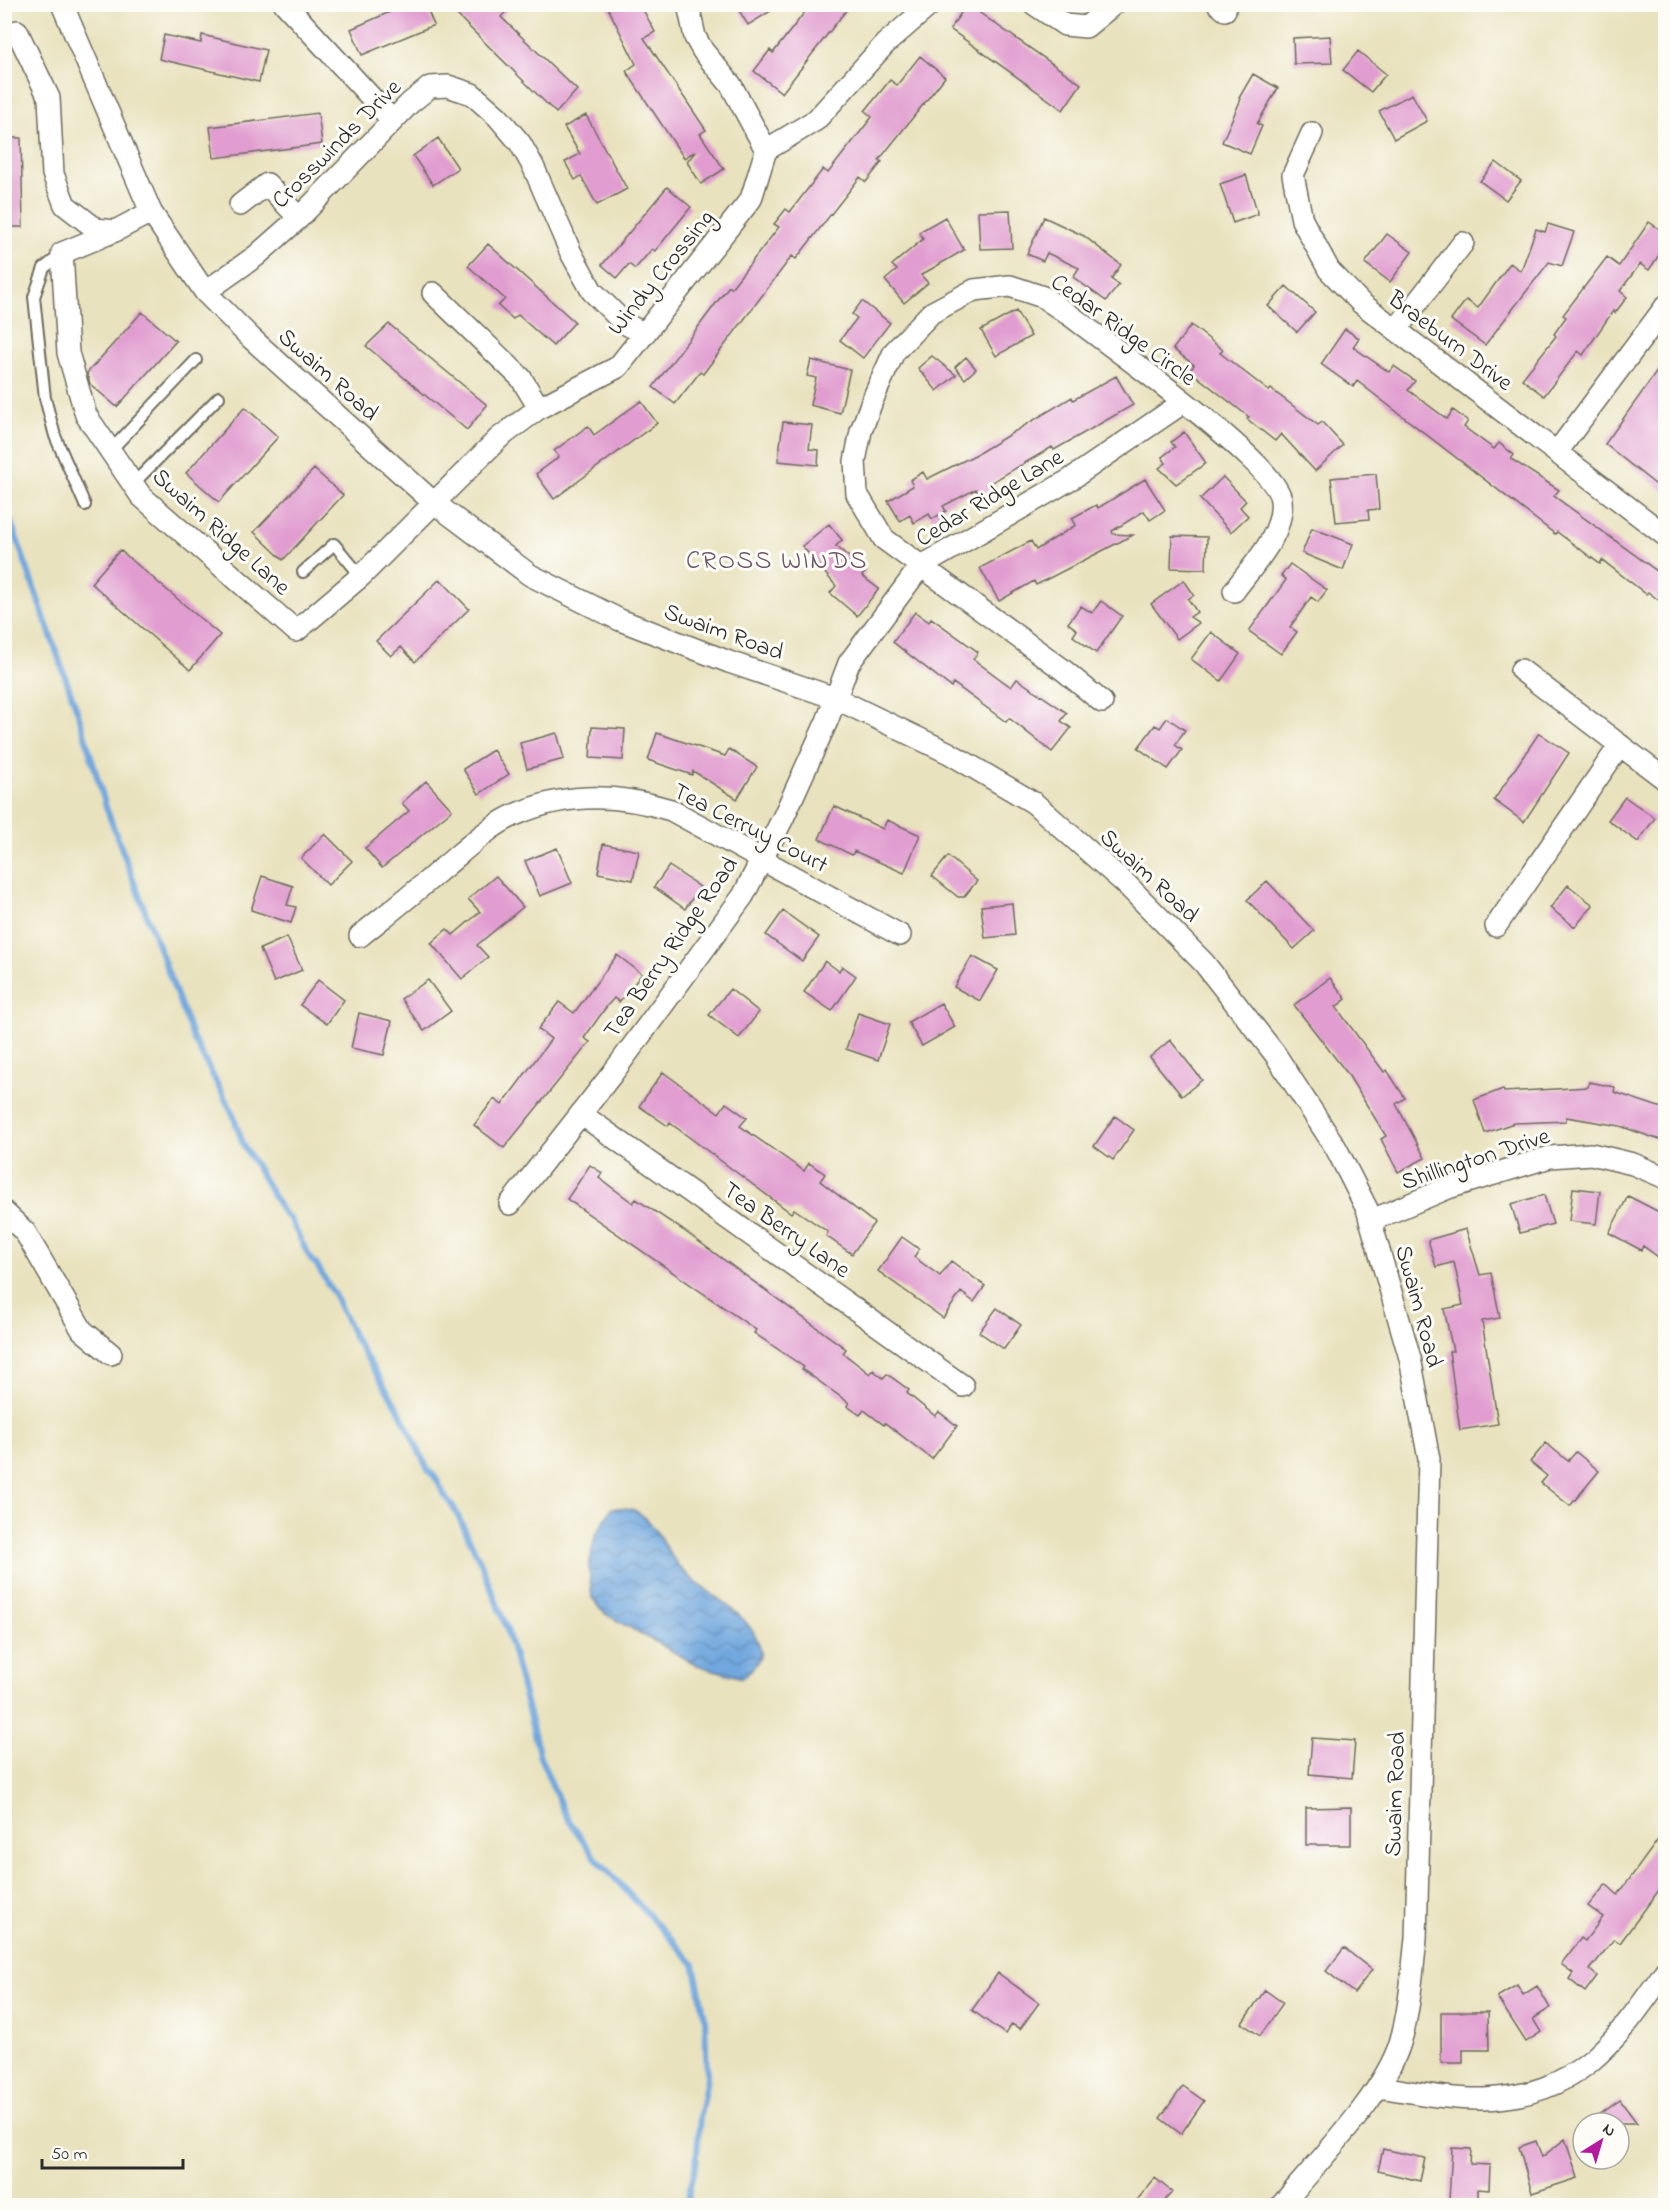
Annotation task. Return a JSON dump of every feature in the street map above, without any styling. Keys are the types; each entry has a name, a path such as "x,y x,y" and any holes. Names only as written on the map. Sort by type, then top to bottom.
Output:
{"street":[{"name":"Swaim Road","path":"62,4 151,212 205,292 251,338 433,502 530,575 620,620 729,662 835,698 949,753 1034,803 1127,885 1204,963 1275,1054 1336,1148 1370,1221 1410,1358 1429,1459 1416,1939 1409,1998 1400,2044 1379,2087 1281,2205"},
{"path":"285,4 392,120"},
{"path":"688,4 695,37 730,85 766,150 816,120 885,44 931,4"},
{"path":"1034,4 1065,25 1086,27 1114,4"},
{"path":"18,31 49,99 52,174 65,205 96,229 115,231"},
{"name":"Crosswinds Drive","path":"205,292 256,256 298,218 392,120 430,87 448,86 480,99 520,143 592,291 624,323 643,333"},
{"name":"Braeburn Drive","path":"1312,133 1293,175 1302,220 1329,270 1361,303 1395,330 1665,536"},
{"name":"Windy Crossing","path":"433,502 499,438 539,408 618,367 751,199 766,150"},
{"path":"240,205 267,184 298,218"},
{"path":"62,253 115,231 151,212"},
{"path":"1395,330 1463,243"},
{"name":"Swaim Ridge Lane","path":"62,253 68,353 86,415 132,486 296,631 361,576 433,502"},
{"name":"Cedar Ridge Circle","path":"1102,702 1062,669 884,539 857,494 855,461 861,431 872,401 894,352 931,314 974,290 1010,286 1042,297 1184,402 1238,446 1273,481 1281,500 1278,528 1234,591"},
{"path":"433,293 521,378 539,408"},
{"path":"1557,452 1665,306"},
{"name":"Cedar Ridge Lane","path":"835,698 849,663 920,567 1071,479 1184,402"},
{"path":"1521,670 1665,780"},
{"name":"Tea Berry Ridge Road","path":"510,1204 581,1114 743,896 783,818 835,698"},
{"path":"1496,926 1620,745"},
{"name":"Tea Cerruy Court","path":"360,936 475,841 518,813 552,803 597,796 639,800 671,810 900,935"},
{"name":"Tea Berry Lane","path":"581,1114 963,1386"},
{"name":"Shillington Drive","path":"1370,1221 1448,1188 1550,1157 1591,1154 1633,1164 1665,1178"},
{"path":"4,1212 25,1232 82,1330 111,1354"},
{"path":"1379,2087 1483,2099 1543,2088 1567,2079 1601,2053 1630,2021 1665,1970"}],"lane":[{"path":"62,253 44,268 34,297 45,398 55,436 85,505"},
{"path":"110,451 196,360"},
{"path":"132,486 219,397"},
{"path":"303,572 333,544 361,576"}],"water":[{"path":"612,1508 632,1509 642,1515 683,1571 727,1605 748,1625 760,1648 760,1657 756,1665 742,1678 697,1665 605,1614 592,1598 589,1567 595,1536"}],"building":[{"path":"408,4 425,4 434,25 362,55 351,29"},
{"path":"465,4 513,4 501,17 577,90 556,113 456,14"},
{"path":"606,4 640,4 655,32 644,38 706,130 700,134 724,169 701,184 687,162 696,151 684,158 626,71 636,64"},
{"path":"735,4 782,4 748,25"},
{"path":"811,4 851,4 782,93 754,71 770,50 773,53"},
{"path":"967,4 1081,84 1063,110 950,29"},
{"path":"164,35 201,43 202,35 266,50 259,82 159,59"},
{"path":"1330,36 1332,63 1294,64 1293,38"},
{"path":"1358,51 1386,74 1371,92 1343,70"},
{"path":"920,56 945,77 879,160 882,162 866,182 860,177 796,259 792,256 703,374 700,372 675,404 653,387 729,286 731,288 779,227 774,224 786,209 790,212 823,169 828,173 872,117 865,111 890,80 897,85"},
{"path":"1253,74 1278,88 1257,124 1262,126 1250,154 1222,142 1241,99 1239,98"},
{"path":"1412,94 1427,121 1394,139 1379,111"},
{"path":"318,113 322,144 214,158 210,127"},
{"path":"586,115 627,189 597,205 581,176 575,180 565,162 580,154 564,127"},
{"path":"4,138 21,138 23,227 4,227"},
{"path":"438,138 458,168 433,185 413,156"},
{"path":"1496,162 1521,181 1506,200 1480,181"},
{"path":"1246,175 1258,214 1233,223 1220,184"},
{"path":"667,187 691,207 655,251 652,249 635,269 629,264 617,278 602,265"},
{"path":"1010,210 1012,248 980,249 978,211"},
{"path":"945,217 964,250 921,275 928,283 904,303 885,280 897,270 892,265 923,239 919,232"},
{"path":"1044,217 1084,236 1121,265 1111,279 1119,285 1106,301 1073,277 1079,268 1047,253 1043,261 1027,254"},
{"path":"1649,222 1665,233 1665,246 1649,270 1640,264 1620,291 1627,297 1615,313 1613,311 1583,355 1578,351 1544,396 1522,379 1556,336 1554,334 1566,317 1563,315 1607,257 1619,266"},
{"path":"1548,224 1574,232 1562,266 1549,262 1485,345 1451,320 1466,300 1478,308 1510,263 1521,271 1536,229 1545,232"},
{"path":"1387,234 1412,252 1390,282 1365,263"},
{"path":"488,244 575,322 553,346 518,315 513,319 498,306 505,299 468,266"},
{"path":"1286,286 1315,312 1297,332 1268,306"},
{"path":"862,301 890,323 863,358 840,340 857,318 852,314"},
{"path":"1016,311 1031,336 996,356 981,330"},
{"path":"142,312 176,341 117,407 90,384 87,373"},
{"path":"389,324 487,405 467,430 366,346"},
{"path":"1191,325 1223,350 1220,353 1269,391 1271,389 1318,425 1322,422 1343,445 1315,471 1281,434 1275,441 1247,419 1249,417 1190,371 1194,365 1173,349"},
{"path":"1345,329 1359,338 1353,347 1389,372 1394,366 1415,381 1408,390 1447,419 1453,410 1468,421 1464,427 1494,449 1499,443 1514,455 1511,459 1559,490 1554,496 1665,577 1665,605 1648,592 1646,594 1602,560 1600,564 1557,532 1555,534 1357,381 1353,387 1321,364"},
{"path":"932,356 956,375 937,391 918,368"},
{"path":"966,357 976,369 965,379 955,367"},
{"path":"811,360 850,370 840,413 810,405 816,378 807,376"},
{"path":"1665,360 1665,492 1605,444"},
{"path":"1116,376 1133,405 1054,450 1052,447 992,482 996,488 980,497 976,489 943,506 946,511 932,519 929,514 914,523 910,515 900,521 888,501 913,486 910,480 923,472 927,479 977,454 1072,397 1073,400"},
{"path":"641,401 657,423 554,499 536,474 559,457 554,451 588,426 594,435"},
{"path":"245,407 278,437 219,502 186,473"},
{"path":"783,422 812,425 809,449 819,450 818,465 778,461"},
{"path":"1184,432 1206,463 1176,484 1159,468 1166,463 1162,457 1175,447 1171,442"},
{"path":"314,469 343,495 283,560 254,532"},
{"path":"1376,474 1379,509 1368,510 1369,519 1336,522 1331,478"},
{"path":"1223,477 1246,501 1240,507 1248,516 1231,532 1200,499"},
{"path":"1145,479 1165,510 1150,520 1144,511 1112,531 1113,534 1133,535 1036,585 1034,581 999,601 980,568 1031,541 1036,550 1076,525 1072,518 1096,505 1098,508"},
{"path":"829,524 842,540 836,546 866,571 862,576 879,589 857,616 830,593 836,586 802,546"},
{"path":"1312,528 1353,544 1343,570 1302,553"},
{"path":"1172,536 1207,537 1206,569 1171,568"},
{"path":"120,550 220,635 190,670 91,583"},
{"path":"1290,564 1327,590 1318,602 1311,597 1290,627 1297,632 1281,654 1249,631 1286,580 1281,576"},
{"path":"440,579 469,609 415,662 401,647 391,656 376,641"},
{"path":"1184,580 1194,595 1188,599 1197,612 1190,617 1199,623 1177,639 1151,604"},
{"path":"1101,601 1122,616 1096,653 1073,636 1077,630 1068,623 1081,606 1092,613"},
{"path":"915,612 929,622 931,618 978,652 973,659 1011,687 1017,679 1067,713 1061,721 1071,728 1052,752 1009,718 1006,722 953,683 951,687 893,642"},
{"path":"1211,632 1240,654 1221,681 1191,659"},
{"path":"1167,718 1185,730 1175,745 1182,750 1168,769 1138,748 1155,725 1160,728"},
{"path":"592,727 625,729 623,760 590,758"},
{"path":"557,733 564,759 527,769 520,743"},
{"path":"657,733 725,756 729,749 757,767 737,799 693,771 692,775 648,760"},
{"path":"1539,733 1569,753 1524,822 1494,800"},
{"path":"493,750 509,774 479,794 463,769"},
{"path":"426,781 452,810 382,868 365,848 409,811 402,803"},
{"path":"1625,797 1655,818 1638,842 1608,820"},
{"path":"834,806 883,829 887,820 920,835 904,873 854,851 852,855 819,839"},
{"path":"325,834 352,861 328,885 301,858"},
{"path":"603,844 639,851 633,880 598,873"},
{"path":"557,848 572,883 540,896 525,861"},
{"path":"948,856 977,881 964,897 958,897 932,876"},
{"path":"669,866 700,887 685,909 654,887"},
{"path":"262,876 293,886 287,905 296,907 291,923 251,910"},
{"path":"496,876 523,907 477,945 488,957 462,979 431,943 447,929 453,935 480,912 468,899"},
{"path":"1267,881 1314,931 1294,949 1247,900"},
{"path":"1568,885 1593,905 1575,927 1550,908"},
{"path":"1012,903 1015,935 985,938 981,906"},
{"path":"783,911 819,937 802,961 766,935"},
{"path":"287,937 302,970 274,982 260,949"},
{"path":"617,955 642,974 619,1002 614,998 607,1006 584,1038 590,1042 504,1148 474,1125 494,1099 502,1105 551,1039 538,1029 559,1002 574,1013"},
{"path":"972,956 998,970 980,1001 954,987"},
{"path":"825,961 839,971 842,966 856,976 832,1011 804,992"},
{"path":"1330,978 1346,999 1336,1007 1384,1072 1387,1070 1405,1098 1396,1104 1425,1158 1398,1172 1381,1139 1386,1136 1347,1073 1294,1005"},
{"path":"318,980 344,1000 327,1024 300,1005"},
{"path":"428,980 451,1011 424,1031 401,999"},
{"path":"730,989 759,1012 739,1038 709,1015"},
{"path":"941,1003 955,1027 922,1046 908,1022"},
{"path":"359,1013 392,1021 384,1055 351,1048"},
{"path":"858,1013 890,1024 878,1060 846,1049"},
{"path":"1170,1040 1202,1080 1182,1096 1150,1057"},
{"path":"663,1072 719,1113 726,1103 747,1118 740,1126 804,1171 809,1163 825,1174 820,1181 874,1223 852,1254 826,1236 828,1232 794,1209 791,1213 670,1123 668,1126 639,1106"},
{"path":"1589,1082 1615,1087 1614,1092 1665,1109 1665,1123 1660,1140 1620,1126 1566,1117 1566,1121 1514,1123 1485,1133 1474,1100 1503,1089 1504,1092 1588,1087"},
{"path":"1115,1116 1134,1130 1113,1160 1094,1146"},
{"path":"590,1165 602,1173 599,1178 633,1203 636,1199 683,1230 846,1349 843,1353 870,1374 873,1370 883,1378 887,1374 909,1390 907,1393 935,1416 939,1412 957,1426 932,1459 885,1423 884,1425 864,1410 860,1415 847,1406 849,1403 802,1369 804,1367 754,1333 756,1330 567,1199"},
{"path":"1573,1188 1600,1191 1596,1224 1569,1221"},
{"path":"1544,1195 1553,1224 1520,1233 1511,1204"},
{"path":"1628,1196 1665,1215 1665,1262 1643,1246 1641,1250 1609,1233"},
{"path":"1466,1229 1480,1275 1491,1273 1500,1318 1482,1321 1498,1424 1460,1430 1449,1351 1453,1351 1444,1309 1463,1305 1454,1262 1436,1267 1428,1240"},
{"path":"902,1237 919,1249 914,1257 940,1276 951,1261 985,1286 974,1302 961,1292 943,1318 878,1271"},
{"path":"997,1308 1021,1325 1004,1349 979,1332"},
{"path":"1546,1443 1568,1461 1576,1452 1599,1471 1570,1506 1541,1483 1547,1476 1530,1462"},
{"path":"1312,1738 1355,1741 1352,1778 1309,1774"},
{"path":"1351,1807 1351,1845 1306,1845 1306,1808"},
{"path":"1665,1830 1665,1882 1620,1943 1614,1939 1590,1970 1597,1976 1585,1992 1569,1979 1573,1973 1561,1964 1581,1938 1585,1941 1603,1917 1588,1906 1606,1884 1618,1895"},
{"path":"1344,1948 1372,1970 1354,1993 1326,1971"},
{"path":"998,1973 1039,2003 1020,2029 1012,2024 1005,2034 972,2010"},
{"path":"1517,1985 1523,1995 1537,1986 1550,2008 1533,2019 1541,2032 1526,2042 1497,1997"},
{"path":"1265,1990 1283,2003 1260,2036 1242,2023"},
{"path":"1441,2012 1488,2012 1489,2050 1463,2050 1463,2063 1441,2063"},
{"path":"1183,2086 1204,2101 1181,2134 1160,2118"},
{"path":"1620,2100 1628,2111 1605,2111"},
{"path":"1631,2115 1637,2123 1631,2123"},
{"path":"1565,2139 1571,2157 1571,2171 1576,2171 1578,2178 1532,2193 1519,2147 1536,2141 1542,2157"},
{"path":"1452,2148 1471,2149 1470,2164 1490,2165 1489,2190 1478,2189 1478,2202 1449,2200"},
{"path":"1383,2149 1425,2158 1420,2181 1378,2171"},
{"path":"1155,2178 1172,2192 1161,2205 1133,2205"}],"waterway":[{"path":"4,502 80,719 107,810 193,1038 232,1112 243,1144 284,1214 290,1219 311,1260 316,1264 335,1296 355,1339 398,1408 428,1470 436,1478 446,1498 453,1506 480,1561 507,1629 540,1757 565,1815 594,1856 694,1964 705,2018 707,2078 700,2116 696,2164 686,2206"}],"district":[{"name":"CROSS WINDS","path":"777,559"}]}
